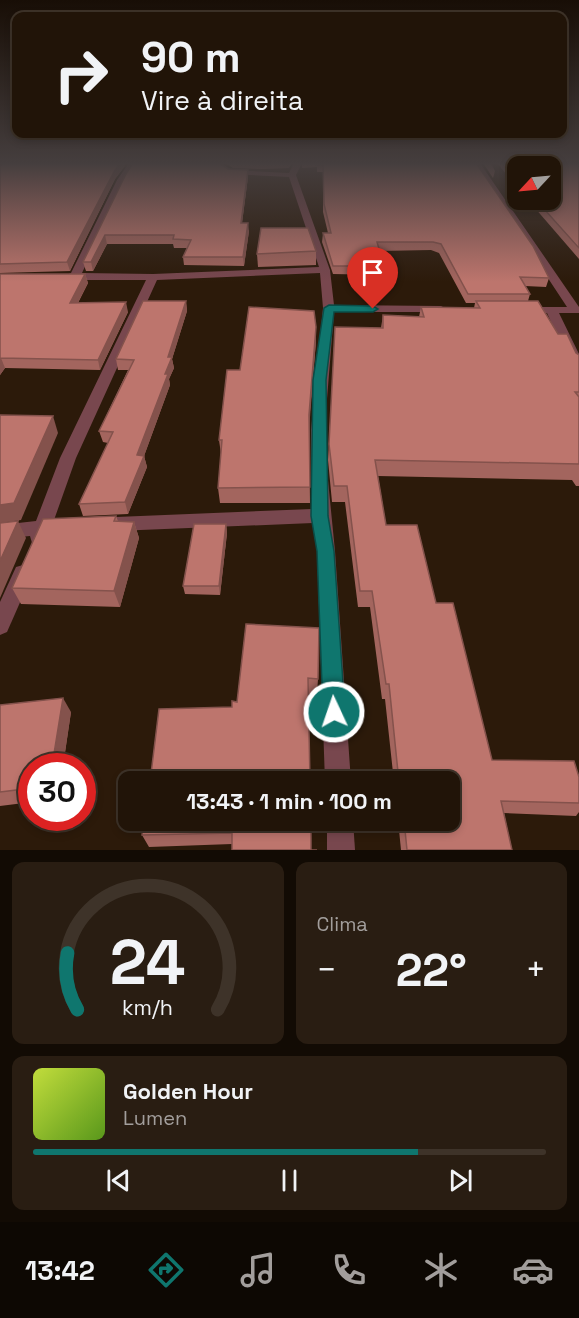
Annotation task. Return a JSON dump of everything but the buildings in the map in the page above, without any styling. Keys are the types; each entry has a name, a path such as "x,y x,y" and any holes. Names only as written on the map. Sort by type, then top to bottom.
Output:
{"street":[{"path":"75,276 111,203"},
{"path":"302,203 325,270 329,308 320,380 320,516 326,551 337,771"},
{"path":"506,203 577,310"},
{"path":"54,277 153,277 325,270"},
{"path":"0,625 44,526 68,458 153,277"},
{"path":"329,308 457,309"},
{"path":"516,310 577,310"},
{"path":"551,310 579,367"},
{"path":"101,524 320,516"},
{"path":"0,532 66,525"},
{"path":"340,831 341,850"}],"route":[{"path":"334,712 326,551 320,516 320,380 329,308 373,309"}]}
